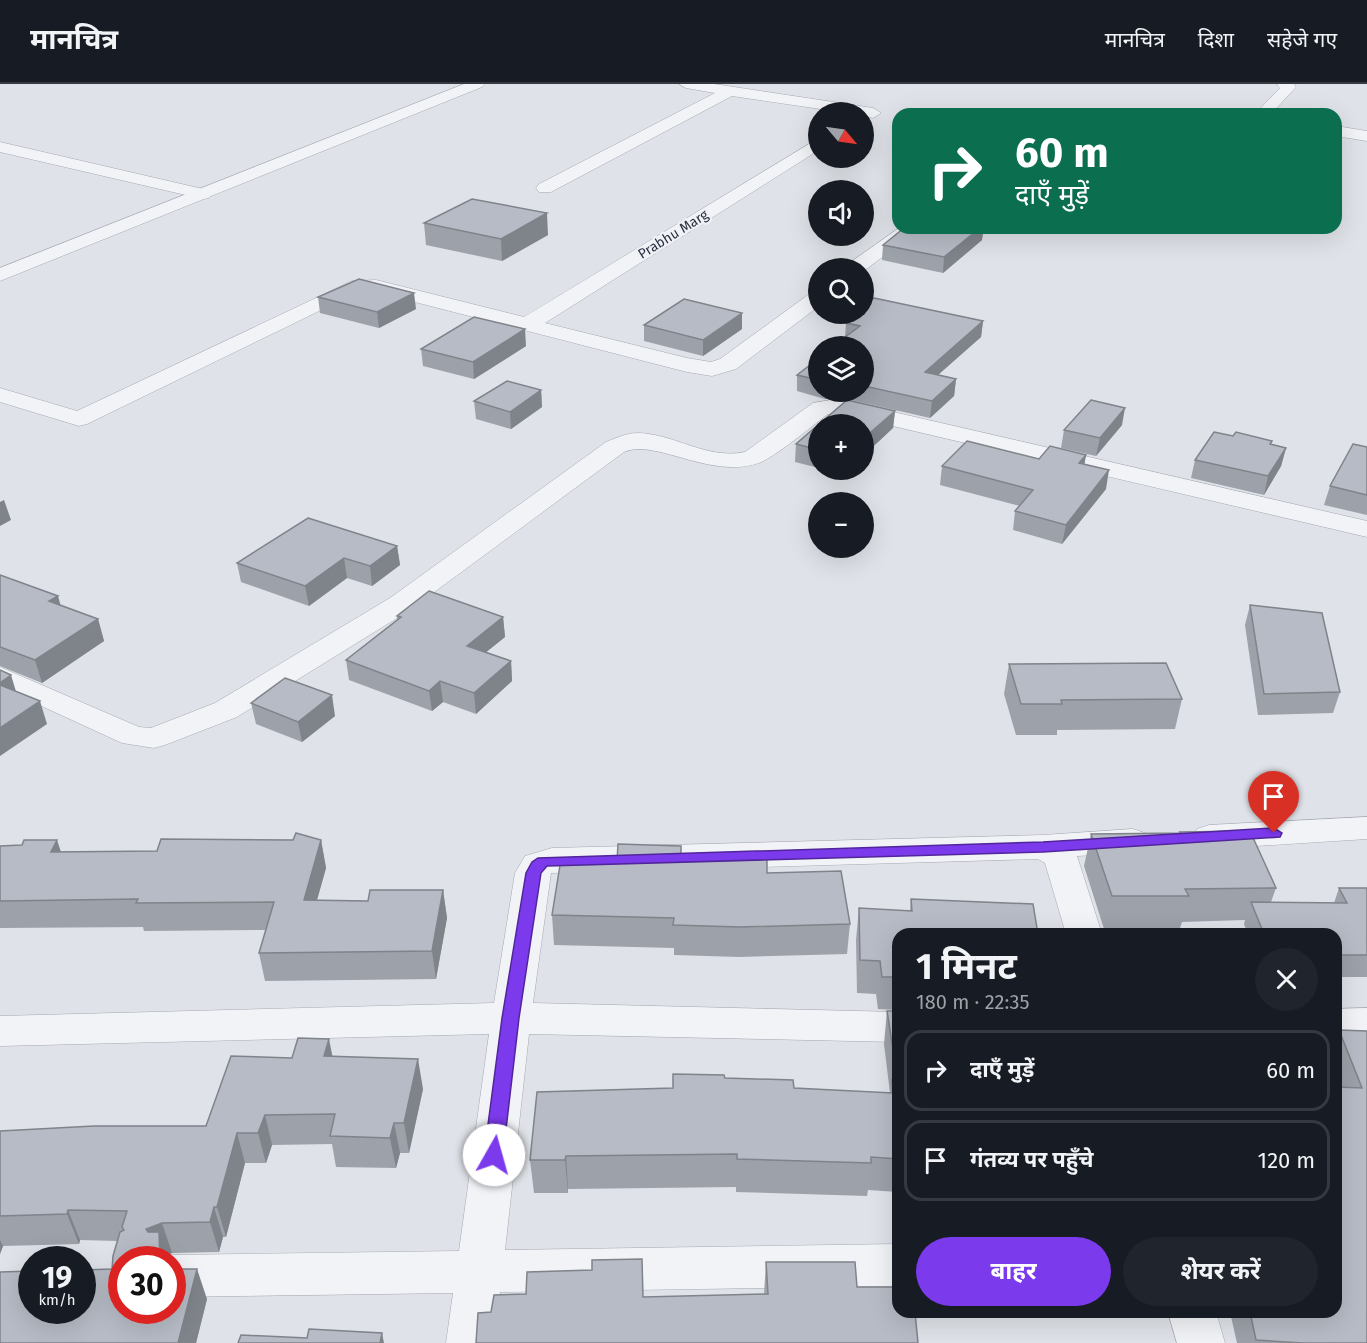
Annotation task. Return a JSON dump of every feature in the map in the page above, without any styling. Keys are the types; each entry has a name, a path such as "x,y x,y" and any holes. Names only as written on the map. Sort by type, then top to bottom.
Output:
{"street":[{"path":"0,275 477,84"},
{"path":"686,84 808,103"},
{"path":"1269,108 1289,87 1284,84"},
{"path":"545,188 730,91"},
{"path":"1342,132 1367,136"},
{"path":"0,147 203,194"},
{"name":"Prabhu Marg","path":"528,324 808,150"},
{"path":"869,258 903,234"},
{"path":"0,395 79,419 352,287 359,286 376,286 712,369 728,364 808,304"},
{"path":"0,676 133,735 154,738 226,710 400,604 615,447 638,440 717,460 745,460 753,457 828,406 1367,529"},
{"path":"470,1343 511,1018 534,873 538,865 544,861 1043,847 1367,828"},
{"path":"1043,847 1057,854 1062,861 1081,928"},
{"path":"0,1032 511,1018 892,1027"},
{"path":"1342,1024 1367,1023"},
{"path":"186,1276 892,1265"},
{"path":"1194,1318 1201,1343"}],"building":[{"path":"472,199 547,213 501,239 424,223"},
{"path":"897,234 973,234 944,257 883,245"},
{"path":"359,279 414,293 377,312 318,297"},
{"path":"874,298 983,321 925,372 956,379 932,401 874,388 874,336 846,336 860,326 851,324 874,324"},
{"path":"684,299 742,313 703,340 644,325"},
{"path":"474,317 525,329 473,362 421,349"},
{"path":"808,366 808,378 797,375"},
{"path":"507,381 541,390 510,412 474,401"},
{"path":"1091,400 1125,408 1100,438 1064,430"},
{"path":"845,402 856,402 895,411 874,429 874,414 831,414"},
{"path":"1214,432 1233,436 1236,432 1272,441 1270,444 1286,448 1268,476 1195,460"},
{"path":"808,434 808,447 796,444"},
{"path":"967,441 1039,459 1050,446 1086,455 1079,463 1109,470 1066,525 1015,511 1033,490 942,466"},
{"path":"1353,444 1367,447 1367,495 1330,486"},
{"path":"308,518 397,546 370,566 344,558 305,586 237,563"},
{"path":"0,575 58,596 49,601 98,619 35,660 0,647"},
{"path":"429,591 503,617 467,646 511,661 474,693 440,681 429,691 346,660 401,617 397,616"},
{"path":"1250,605 1322,613 1340,692 1264,694"},
{"path":"1166,663 1182,699 1061,700 1062,704 1021,704 1009,664"},
{"path":"0,670 11,675 0,683"},
{"path":"285,678 332,695 298,722 251,703"},
{"path":"0,685 40,701 0,728"},
{"path":"1250,831 1276,888 1185,889 1189,896 1112,896 1091,834 1181,833"},
{"path":"296,833 321,840 304,900 368,901 370,890 443,890 432,951 259,953 274,902 136,903 138,899 0,901 0,846 22,845 24,840 57,840 51,852 157,851 161,839 293,840"},
{"path":"618,844 681,846 681,855 767,857 767,873 841,871 850,924 740,927 673,925 674,918 552,915 561,859 617,861"},
{"path":"1339,888 1367,888 1367,955 1342,955 1342,928 1262,928 1251,902 1347,903"},
{"path":"911,899 1033,904 1037,928 892,928 892,977 882,977 880,961 860,960 859,908 912,911"},
{"path":"887,1011 892,1011 892,1043"},
{"path":"1342,1030 1367,1031 1367,1343 1256,1340 1251,1318 1342,1318 1342,1087 1362,1088 1342,1038"},
{"path":"298,1038 329,1039 324,1056 418,1059 404,1123 394,1123 390,1138 330,1136 335,1114 265,1115 258,1133 237,1133 217,1207 214,1207 210,1222 162,1223 146,1229 148,1232 159,1232 160,1246 116,1246 120,1232 124,1230 122,1227 127,1211 68,1210 67,1214 0,1216 0,1131 94,1126 206,1126 231,1056 292,1058"},
{"path":"673,1074 793,1080 794,1088 892,1093 892,1159 871,1157 871,1163 737,1159 737,1154 566,1156 565,1160 530,1160 537,1092 673,1088"},
{"path":"642,1259 643,1297 768,1294 766,1262 855,1262 857,1287 892,1287 892,1318 916,1318 918,1343 476,1343 478,1313 491,1312 494,1295 526,1294 527,1272 592,1270 592,1260"},
{"path":"108,1269 108,1324 183,1324 178,1343 0,1343 0,1272 18,1271 18,1324 96,1324 96,1270"},
{"path":"186,1269 197,1269 186,1312"},
{"path":"309,1329 382,1333 380,1343 238,1343 241,1335 307,1338"}],"route":[{"path":"494,1155 511,1018 534,873 538,865 544,861 1043,847 1274,833"}]}
